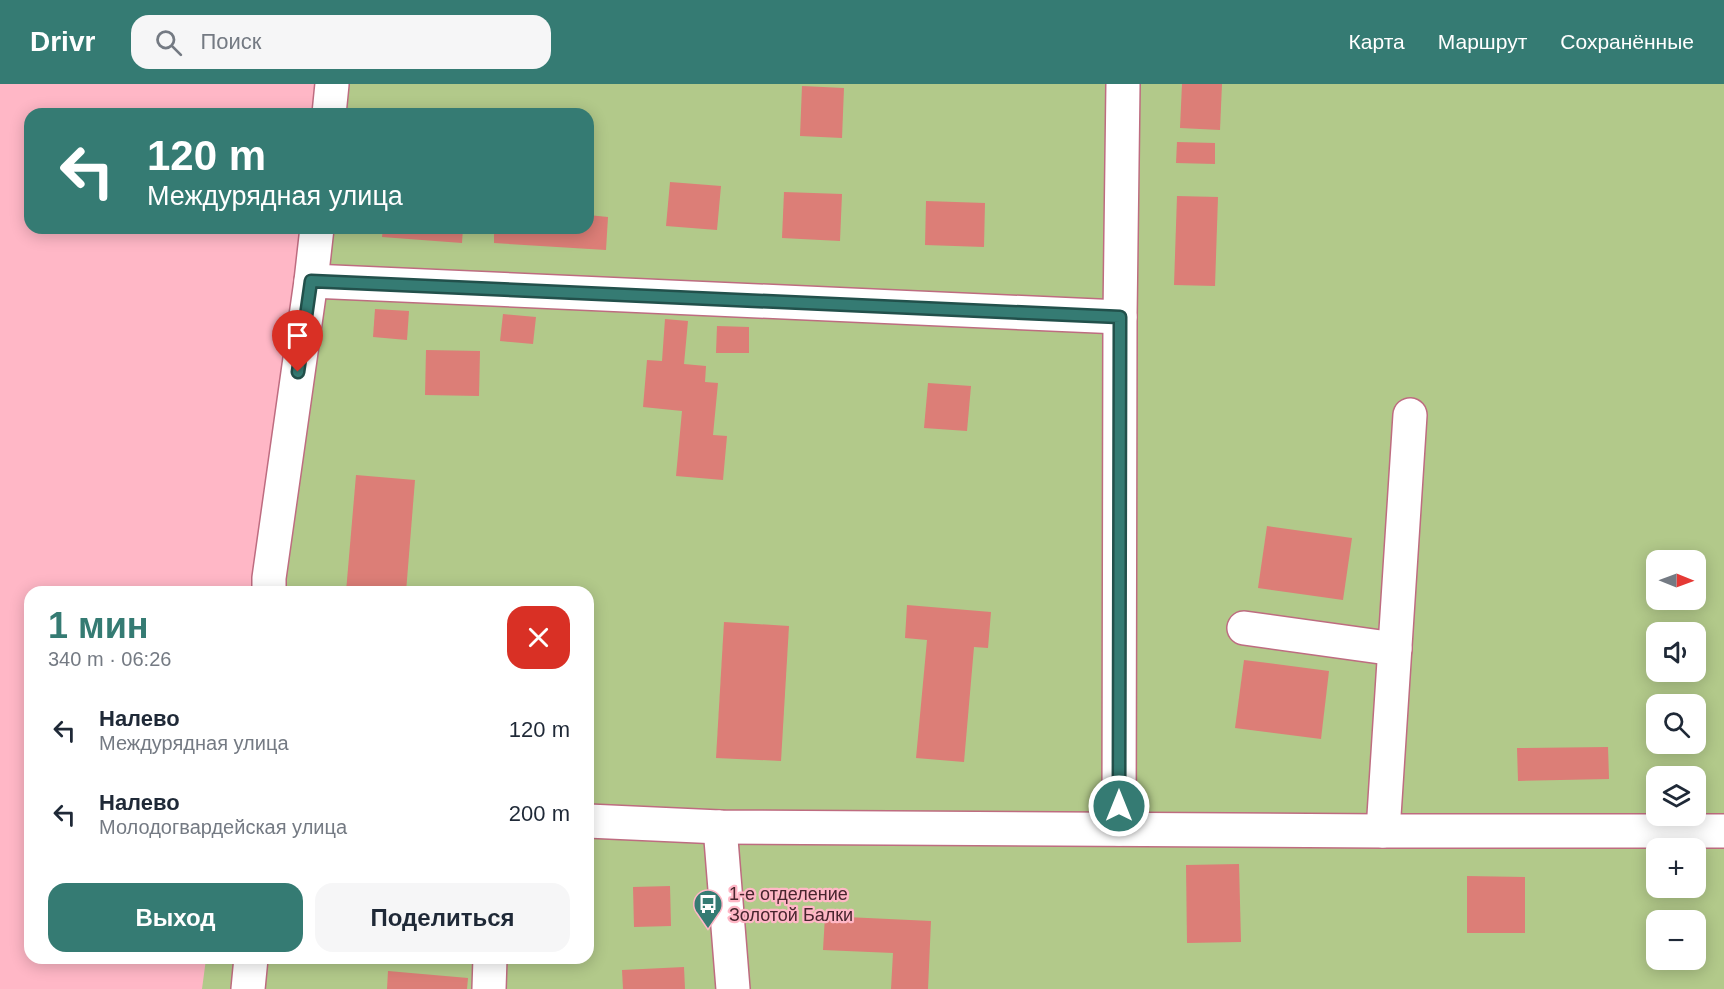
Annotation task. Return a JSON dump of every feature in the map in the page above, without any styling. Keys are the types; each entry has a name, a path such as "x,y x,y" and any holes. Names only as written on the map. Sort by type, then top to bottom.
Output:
{"street":[{"path":"329,108 332,84"},
{"path":"1119,830 1123,84"},
{"path":"269,586 316,234"},
{"path":"311,281 1120,317"},
{"path":"1383,831 1410,415"},
{"path":"1244,628 1395,649"},
{"path":"594,821 720,827 1724,831"},
{"path":"720,827 733,989"},
{"path":"248,989 250,964"},
{"path":"489,989 490,964"}],"green space":[{"path":"320,84 1724,84 1724,989 202,989 205,964 594,964 594,586 255,586 300,234 594,234 594,108 317,108"}],"building":[{"path":"1182,84 1222,84 1220,130 1180,128"},
{"path":"802,86 844,88 842,138 800,136"},
{"path":"1177,142 1215,143 1215,164 1176,163"},
{"path":"670,182 721,186 717,230 666,226"},
{"path":"784,192 842,194 840,241 782,238"},
{"path":"1177,196 1218,197 1215,286 1174,285"},
{"path":"926,201 985,203 984,247 925,245"},
{"path":"594,216 608,217 606,250 494,243 494,234 594,234"},
{"path":"382,234 463,234 462,243 382,237"},
{"path":"375,309 409,311 407,340 373,337"},
{"path":"503,314 536,317 533,344 500,341"},
{"path":"665,319 688,321 684,364 706,366 705,382 718,383 713,435 727,436 723,480 676,476 682,411 643,407 647,360 662,361"},
{"path":"717,326 749,327 749,353 716,353"},
{"path":"426,350 480,351 479,396 425,395"},
{"path":"928,383 971,386 967,431 924,428"},
{"path":"356,475 415,480 406,586 347,586"},
{"path":"1267,526 1352,538 1343,600 1258,588"},
{"path":"907,605 991,612 988,648 974,647 964,762 916,758 927,640 905,638"},
{"path":"724,622 789,626 781,761 716,758"},
{"path":"1244,660 1329,671 1321,739 1235,728"},
{"path":"1608,747 1609,779 1518,781 1517,748"},
{"path":"1239,864 1241,942 1187,943 1186,865"},
{"path":"1467,876 1525,877 1525,933 1467,933"},
{"path":"670,886 671,926 634,927 633,887"},
{"path":"825,916 931,921 928,989 891,989 893,953 823,950"},
{"path":"684,967 685,989 623,989 622,970"},
{"path":"388,971 468,978 467,989 387,989"}],"place":[{"name":"1-е отделение Золотой Балки","path":"708,930"}],"route":[{"path":"298,372 311,281 1120,317 1119,806"}]}
